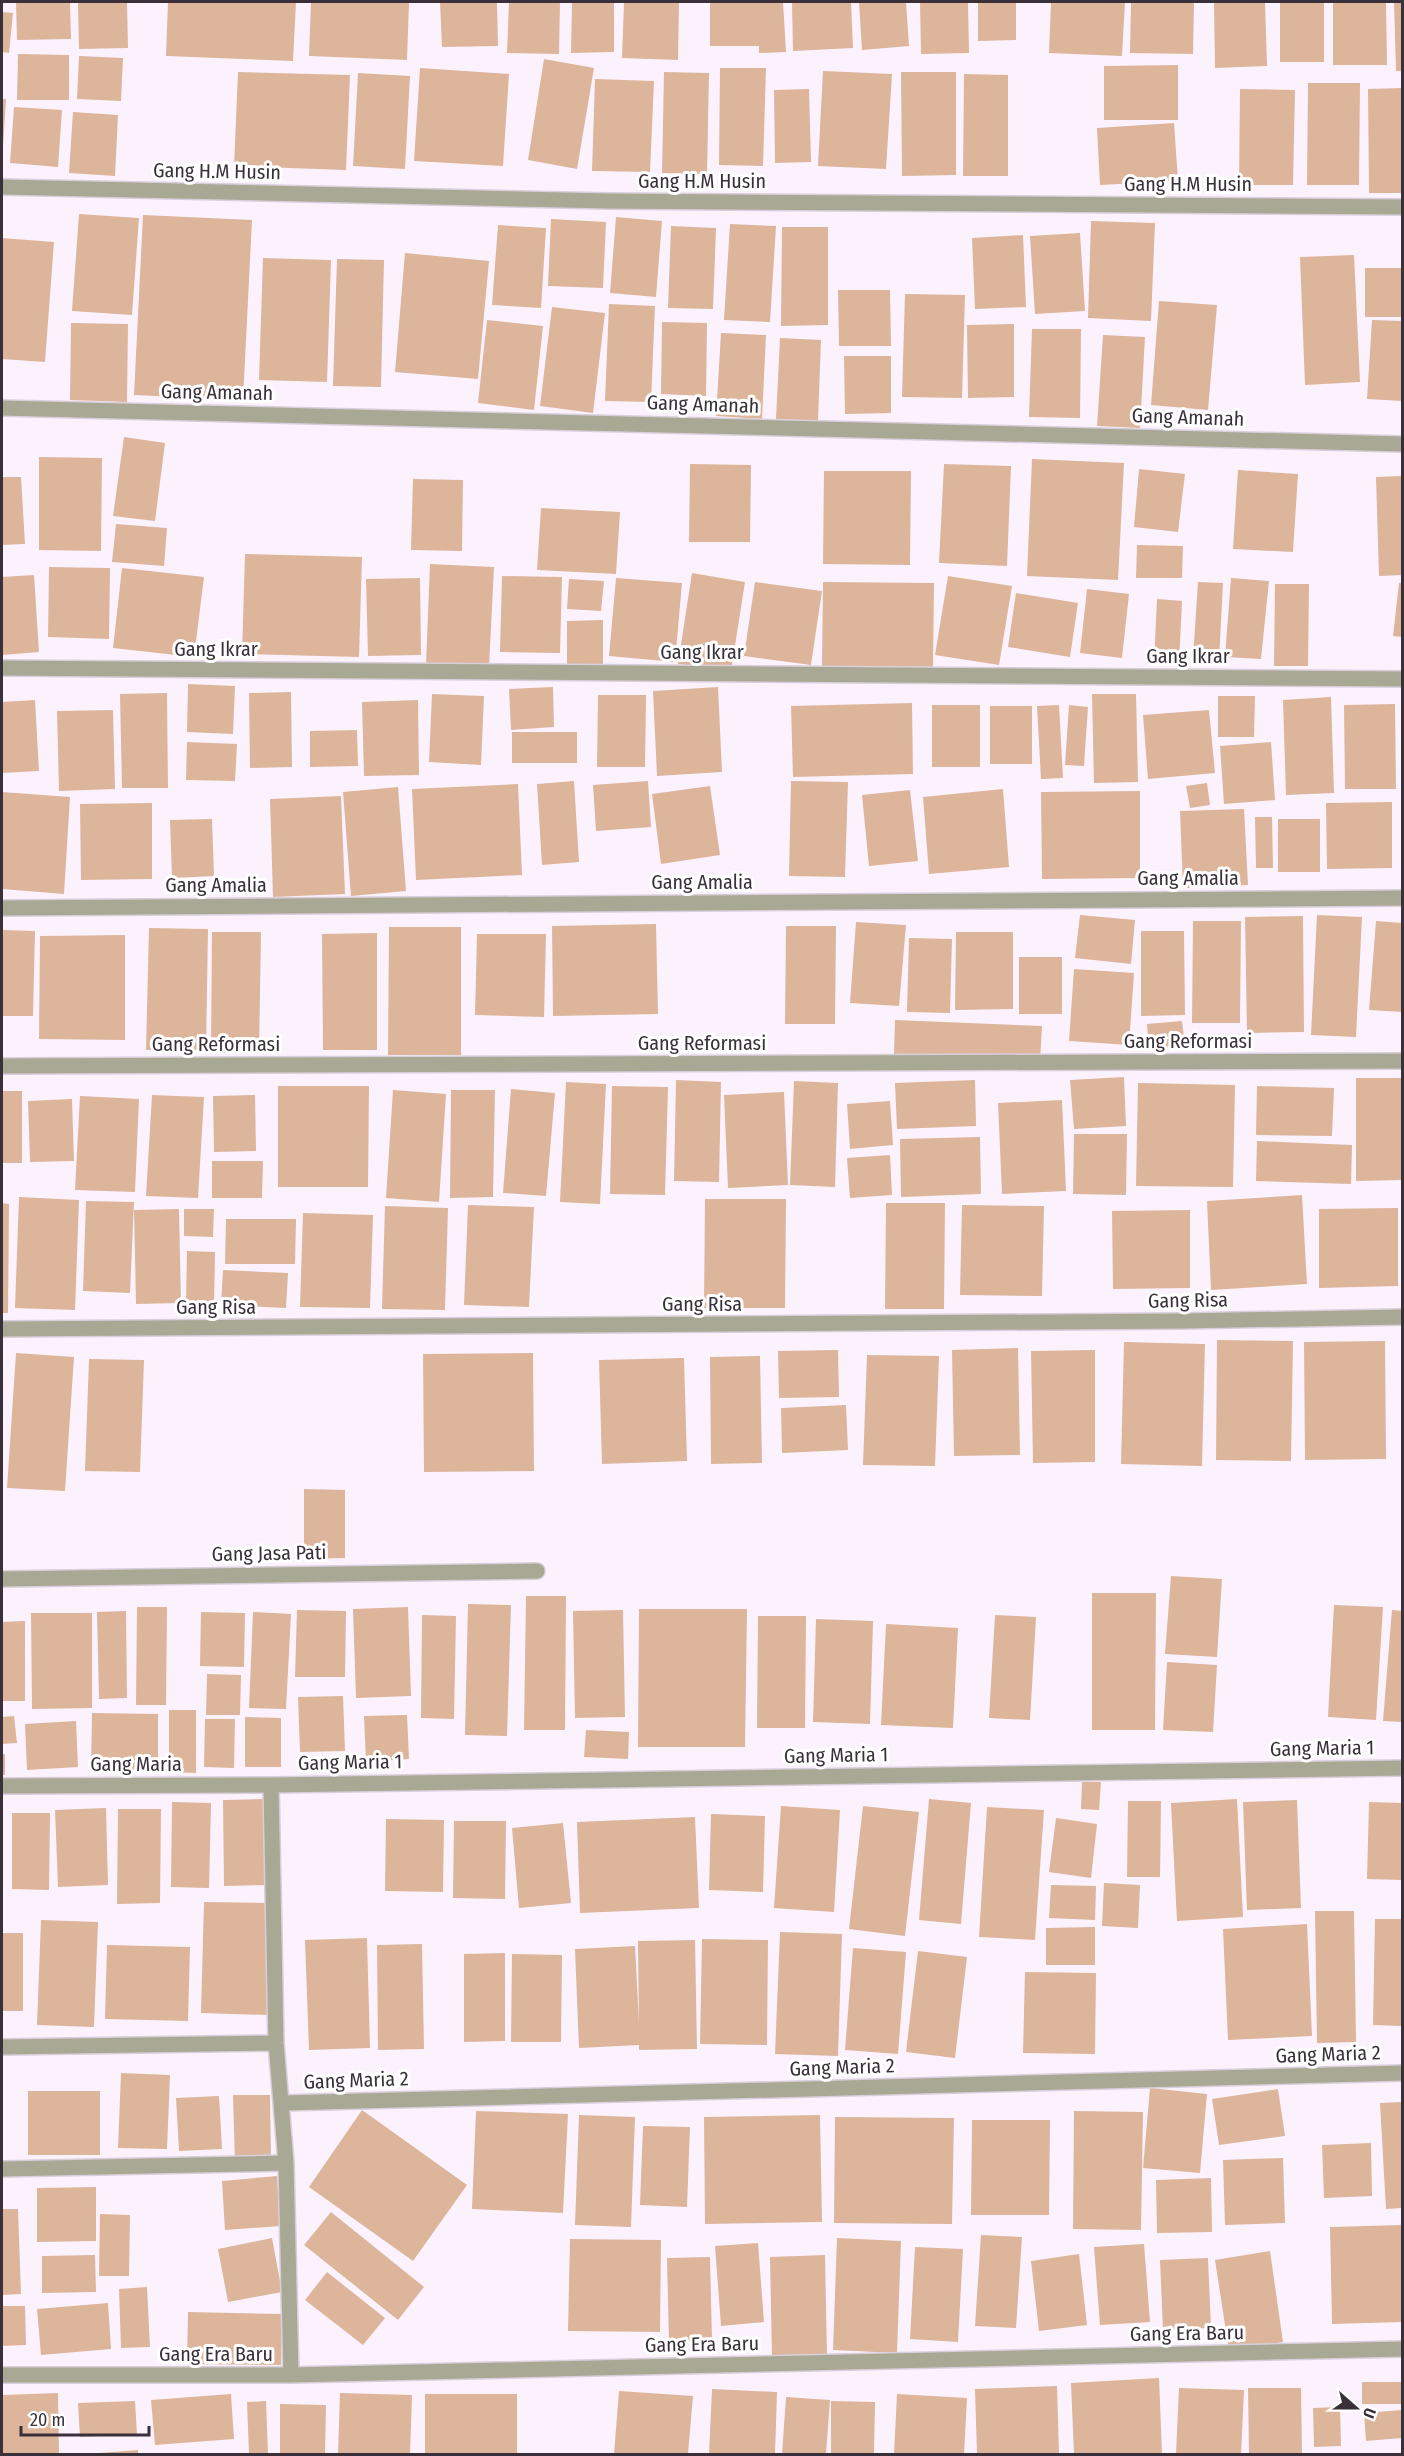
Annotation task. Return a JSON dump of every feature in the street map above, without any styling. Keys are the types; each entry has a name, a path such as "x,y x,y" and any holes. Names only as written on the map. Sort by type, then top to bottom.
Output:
{"street":[{"name":"Gang H.M Husin","path":"2,187 608,201 1402,207"},
{"name":"Gang Amanah","path":"2,408 1402,444"},
{"name":"Gang Ikrar","path":"2,668 1402,679"},
{"name":"Gang Amalia","path":"2,908 1402,898"},
{"name":"Gang Reformasi","path":"2,1066 1402,1061"},
{"name":"Gang Risa","path":"2,1329 1182,1321 1402,1317"},
{"name":"Gang Jasa Pati","path":"2,1579 537,1571"},
{"name":"Gang Maria 1","path":"271,1785 1402,1768"},
{"name":"Gang Maria","path":"2,1786 271,1785"},
{"path":"271,1785 276,2043 283,2103 286,2163 291,2375"},
{"path":"2,2047 276,2043"},
{"name":"Gang Maria 2","path":"283,2103 1402,2073"},
{"path":"2,2169 286,2163"},
{"name":"Gang Era Baru","path":"2,2375 291,2375 1402,2349"}],"building":[{"path":"16,2 70,2 71,39 17,40"},
{"path":"78,2 127,2 128,48 79,49"},
{"path":"168,2 296,2 293,61 166,56"},
{"path":"311,2 409,2 407,60 309,56"},
{"path":"440,2 497,2 498,46 442,47"},
{"path":"509,2 560,2 559,54 507,53"},
{"path":"572,2 614,2 614,52 571,53"},
{"path":"624,2 679,2 678,60 622,58"},
{"path":"710,2 783,2 786,52 759,53 759,46 710,46"},
{"path":"792,2 851,2 853,48 793,51"},
{"path":"859,2 906,2 909,46 862,50"},
{"path":"920,2 968,2 969,53 921,54"},
{"path":"978,2 1016,2 1016,40 978,41"},
{"path":"1051,2 1125,2 1122,56 1049,53"},
{"path":"1131,2 1194,2 1193,54 1130,53"},
{"path":"1214,2 1265,2 1267,66 1215,68"},
{"path":"1280,2 1324,2 1324,62 1280,62"},
{"path":"1333,2 1386,2 1387,65 1333,65"},
{"path":"1394,2 1402,2 1402,71 1396,71"},
{"path":"2,12 13,13 9,53 2,52"},
{"path":"18,54 69,55 69,100 17,100"},
{"path":"79,56 123,58 121,101 77,99"},
{"path":"544,59 594,68 577,169 528,160"},
{"path":"1178,65 1178,120 1104,120 1104,66"},
{"path":"420,68 509,74 503,166 414,161"},
{"path":"720,68 766,68 763,166 719,165"},
{"path":"823,71 892,74 886,169 818,166"},
{"path":"238,72 350,75 346,170 234,166"},
{"path":"664,72 709,73 707,174 662,173"},
{"path":"901,72 956,72 956,175 902,176"},
{"path":"358,73 410,76 405,169 353,166"},
{"path":"964,74 1008,75 1008,176 963,176"},
{"path":"595,79 654,81 650,172 592,171"},
{"path":"1308,83 1360,83 1359,185 1307,185"},
{"path":"1402,88 1402,193 1369,193 1368,89"},
{"path":"809,89 811,162 775,163 774,90"},
{"path":"1240,89 1295,90 1293,185 1239,185"},
{"path":"2,99 6,99 3,146 2,145"},
{"path":"14,107 62,110 58,167 10,163"},
{"path":"73,112 118,115 115,176 69,173"},
{"path":"1174,123 1178,181 1100,185 1097,128"},
{"path":"79,214 139,218 132,315 72,311"},
{"path":"143,215 252,220 243,400 134,395"},
{"path":"616,217 662,221 656,297 610,293"},
{"path":"551,219 606,222 603,288 548,286"},
{"path":"1091,221 1155,223 1151,321 1088,318"},
{"path":"730,224 776,226 770,322 724,320"},
{"path":"498,225 546,228 541,308 492,305"},
{"path":"671,226 716,228 713,309 668,308"},
{"path":"782,227 828,227 828,325 781,326"},
{"path":"1080,233 1085,311 1035,314 1030,236"},
{"path":"1023,235 1026,307 975,309 972,238"},
{"path":"2,238 54,242 45,362 2,359"},
{"path":"405,253 489,261 478,379 395,372"},
{"path":"1354,255 1360,382 1305,385 1300,257"},
{"path":"263,258 331,260 327,382 259,380"},
{"path":"337,259 384,260 381,387 333,386"},
{"path":"1365,268 1402,268 1402,317 1365,317"},
{"path":"838,290 890,290 891,346 839,346"},
{"path":"905,294 965,295 962,398 902,397"},
{"path":"1159,301 1217,305 1208,410 1151,405"},
{"path":"609,304 655,306 651,402 605,401"},
{"path":"552,307 605,313 593,413 540,406"},
{"path":"487,320 543,326 534,410 478,403"},
{"path":"1372,320 1402,321 1402,401 1367,399"},
{"path":"662,322 707,323 706,396 661,394"},
{"path":"71,323 128,324 127,402 70,400"},
{"path":"1014,324 1014,397 968,398 967,325"},
{"path":"1032,329 1081,329 1080,418 1029,417"},
{"path":"721,333 766,335 762,419 716,416"},
{"path":"1103,335 1145,337 1140,428 1097,426"},
{"path":"780,338 821,340 818,421 776,419"},
{"path":"844,356 891,356 891,413 845,414"},
{"path":"124,437 165,443 155,521 113,516"},
{"path":"39,457 102,458 101,551 39,550"},
{"path":"1032,459 1124,463 1118,580 1027,576"},
{"path":"690,464 751,465 750,542 689,542"},
{"path":"944,464 1011,466 1007,566 939,563"},
{"path":"1139,469 1185,474 1178,532 1134,527"},
{"path":"1238,470 1298,474 1293,552 1233,549"},
{"path":"824,471 911,471 910,565 823,564"},
{"path":"1402,476 1402,575 1379,576 1376,477"},
{"path":"2,477 21,477 25,544 2,545"},
{"path":"413,479 463,480 462,551 411,550"},
{"path":"541,508 620,512 616,574 537,570"},
{"path":"116,524 167,528 164,566 112,562"},
{"path":"1137,545 1183,546 1182,578 1136,578"},
{"path":"245,554 362,557 359,657 242,654"},
{"path":"430,564 494,567 489,667 426,664"},
{"path":"49,567 110,568 109,639 48,637"},
{"path":"122,568 204,577 194,657 113,648"},
{"path":"692,573 745,582 731,671 678,664"},
{"path":"34,575 39,652 2,655 2,577"},
{"path":"502,576 562,577 560,653 500,652"},
{"path":"948,576 1012,586 999,665 935,655"},
{"path":"420,578 421,655 368,656 366,579"},
{"path":"616,578 682,583 675,662 609,656"},
{"path":"1231,578 1269,581 1261,659 1225,657"},
{"path":"569,579 604,581 601,611 567,609"},
{"path":"755,582 822,591 811,665 744,656"},
{"path":"823,582 934,583 933,667 822,666"},
{"path":"1198,582 1223,583 1219,660 1193,658"},
{"path":"1399,583 1402,583 1402,637 1393,636"},
{"path":"1275,584 1309,584 1308,666 1274,666"},
{"path":"1087,589 1129,594 1122,658 1080,653"},
{"path":"1016,593 1078,603 1070,657 1008,647"},
{"path":"1157,599 1182,601 1179,664 1154,663"},
{"path":"603,620 603,669 567,669 567,621"},
{"path":"188,684 235,686 233,734 187,732"},
{"path":"553,687 554,727 511,730 509,689"},
{"path":"718,687 722,772 657,776 653,691"},
{"path":"291,692 292,767 250,768 249,693"},
{"path":"167,693 168,788 122,788 120,694"},
{"path":"432,694 484,696 481,765 429,762"},
{"path":"1092,694 1136,694 1138,782 1094,783"},
{"path":"598,695 646,695 645,767 597,767"},
{"path":"1218,696 1255,696 1254,737 1218,737"},
{"path":"1331,697 1334,793 1286,795 1283,700"},
{"path":"35,700 39,771 2,773 2,702"},
{"path":"418,700 419,775 364,776 362,702"},
{"path":"912,703 913,774 793,777 791,706"},
{"path":"1395,704 1396,789 1345,789 1344,705"},
{"path":"932,705 980,705 980,767 932,767"},
{"path":"1059,705 1063,778 1041,779 1037,706"},
{"path":"1069,705 1088,707 1084,766 1065,765"},
{"path":"990,706 1032,706 1032,764 990,764"},
{"path":"113,710 115,789 59,791 57,711"},
{"path":"1209,710 1215,773 1148,779 1143,715"},
{"path":"357,730 358,766 310,767 310,731"},
{"path":"512,732 577,732 577,763 512,763"},
{"path":"187,742 237,744 235,781 186,780"},
{"path":"1271,742 1275,800 1224,804 1220,746"},
{"path":"574,781 579,862 542,865 537,784"},
{"path":"648,781 651,827 596,831 593,785"},
{"path":"791,781 848,782 845,877 789,876"},
{"path":"1207,783 1210,805 1190,808 1186,786"},
{"path":"518,784 522,875 416,880 412,789"},
{"path":"710,786 720,855 661,864 652,794"},
{"path":"398,787 406,891 351,896 343,792"},
{"path":"1003,789 1009,867 929,874 923,797"},
{"path":"910,790 918,861 869,866 862,795"},
{"path":"1140,791 1140,878 1042,879 1041,792"},
{"path":"2,792 70,797 64,894 2,889"},
{"path":"341,796 345,894 273,897 270,799"},
{"path":"1392,802 1392,868 1327,869 1326,803"},
{"path":"152,803 152,879 81,880 80,804"},
{"path":"1244,809 1248,885 1183,888 1180,811"},
{"path":"1255,817 1272,817 1273,868 1256,868"},
{"path":"212,819 214,876 172,878 170,820"},
{"path":"1278,819 1320,819 1320,872 1278,872"},
{"path":"1080,915 1135,920 1131,964 1075,958"},
{"path":"1317,915 1362,917 1356,1037 1311,1035"},
{"path":"1303,916 1304,1032 1247,1033 1245,917"},
{"path":"1193,921 1241,921 1240,1023 1192,1023"},
{"path":"1376,921 1402,923 1402,1012 1369,1010"},
{"path":"856,922 906,925 899,1006 850,1003"},
{"path":"656,924 658,1014 553,1016 552,926"},
{"path":"786,926 836,926 835,1024 785,1024"},
{"path":"389,927 461,927 461,1055 388,1055"},
{"path":"149,928 208,929 206,1050 146,1050"},
{"path":"2,930 35,931 33,1016 2,1016"},
{"path":"1141,931 1184,931 1185,1015 1141,1016"},
{"path":"212,932 261,932 259,1053 211,1053"},
{"path":"956,932 1013,932 1013,1009 955,1010"},
{"path":"377,933 377,1050 323,1050 322,934"},
{"path":"477,934 546,934 544,1017 475,1015"},
{"path":"125,935 125,1040 39,1039 40,936"},
{"path":"909,938 952,939 950,1013 907,1012"},
{"path":"1019,957 1062,957 1062,1014 1019,1014"},
{"path":"1074,969 1134,973 1129,1045 1069,1041"},
{"path":"895,1020 1042,1026 1040,1062 894,1055"},
{"path":"1182,1021 1185,1045 1149,1048 1147,1024"},
{"path":"1124,1077 1126,1126 1074,1129 1070,1080"},
{"path":"1356,1078 1402,1078 1402,1180 1356,1181"},
{"path":"676,1080 721,1082 719,1182 674,1181"},
{"path":"975,1080 976,1126 897,1129 895,1083"},
{"path":"794,1081 838,1083 835,1187 790,1185"},
{"path":"566,1082 606,1084 600,1204 560,1202"},
{"path":"1138,1083 1235,1085 1233,1187 1136,1186"},
{"path":"278,1086 369,1086 368,1187 278,1187"},
{"path":"612,1086 668,1087 665,1195 610,1194"},
{"path":"1257,1086 1334,1088 1332,1136 1256,1135"},
{"path":"511,1089 555,1093 546,1196 503,1193"},
{"path":"393,1090 446,1094 439,1202 386,1198"},
{"path":"451,1090 495,1090 493,1197 450,1198"},
{"path":"2,1091 22,1091 22,1163 2,1163"},
{"path":"784,1092 788,1185 728,1188 724,1095"},
{"path":"152,1095 204,1097 198,1198 146,1196"},
{"path":"255,1095 256,1151 214,1152 213,1096"},
{"path":"80,1096 139,1099 135,1192 75,1190"},
{"path":"72,1099 74,1161 30,1162 28,1101"},
{"path":"1062,1100 1066,1191 1002,1194 998,1103"},
{"path":"890,1101 893,1145 850,1149 847,1104"},
{"path":"1074,1134 1127,1134 1126,1195 1073,1194"},
{"path":"980,1137 981,1194 901,1197 900,1139"},
{"path":"1257,1141 1352,1145 1351,1184 1256,1181"},
{"path":"890,1155 892,1195 850,1198 847,1158"},
{"path":"212,1161 263,1161 262,1198 212,1198"},
{"path":"1302,1195 1307,1284 1211,1290 1207,1201"},
{"path":"19,1197 79,1200 75,1310 15,1308"},
{"path":"705,1199 786,1199 785,1308 704,1308"},
{"path":"86,1201 134,1202 130,1293 83,1291"},
{"path":"2,1203 9,1204 8,1313 2,1313"},
{"path":"886,1203 945,1203 944,1309 885,1309"},
{"path":"468,1205 534,1207 529,1307 464,1305"},
{"path":"962,1205 1044,1206 1042,1296 960,1295"},
{"path":"385,1206 448,1208 445,1310 382,1309"},
{"path":"1398,1208 1398,1286 1319,1288 1319,1209"},
{"path":"179,1209 181,1303 136,1304 134,1210"},
{"path":"184,1209 214,1209 213,1237 184,1236"},
{"path":"1190,1210 1190,1288 1113,1289 1112,1211"},
{"path":"303,1213 373,1215 370,1308 300,1307"},
{"path":"226,1219 296,1219 295,1264 225,1264"},
{"path":"187,1251 215,1252 214,1307 186,1306"},
{"path":"223,1270 288,1273 286,1308 221,1305"},
{"path":"1217,1340 1293,1341 1291,1461 1216,1460"},
{"path":"1385,1341 1386,1459 1305,1460 1304,1342"},
{"path":"1124,1342 1205,1344 1202,1466 1121,1464"},
{"path":"1018,1348 1020,1455 954,1456 952,1350"},
{"path":"838,1350 839,1397 779,1398 778,1351"},
{"path":"1095,1350 1095,1462 1033,1463 1031,1351"},
{"path":"16,1353 74,1357 65,1491 7,1488"},
{"path":"533,1353 534,1471 424,1472 423,1354"},
{"path":"867,1355 939,1356 935,1466 863,1465"},
{"path":"760,1356 762,1463 711,1464 710,1357"},
{"path":"684,1358 687,1461 602,1464 599,1360"},
{"path":"89,1359 144,1360 140,1472 85,1471"},
{"path":"846,1405 848,1450 782,1453 781,1408"},
{"path":"304,1489 345,1490 345,1558 304,1559"},
{"path":"1171,1576 1222,1579 1217,1657 1165,1654"},
{"path":"1092,1593 1156,1593 1155,1730 1092,1730"},
{"path":"526,1596 566,1596 565,1730 524,1730"},
{"path":"468,1604 511,1605 507,1736 465,1735"},
{"path":"1334,1605 1383,1607 1376,1720 1328,1717"},
{"path":"137,1607 167,1607 166,1705 136,1705"},
{"path":"408,1607 411,1696 356,1698 353,1609"},
{"path":"639,1609 747,1609 745,1747 638,1747"},
{"path":"297,1610 346,1611 345,1677 295,1677"},
{"path":"623,1610 625,1717 575,1718 573,1611"},
{"path":"1392,1610 1402,1611 1402,1722 1383,1721"},
{"path":"126,1611 127,1698 99,1699 97,1612"},
{"path":"201,1612 245,1613 244,1667 200,1666"},
{"path":"253,1612 291,1614 286,1709 249,1708"},
{"path":"31,1613 92,1613 92,1708 32,1709"},
{"path":"422,1615 456,1616 454,1719 421,1718"},
{"path":"995,1615 1036,1617 1030,1720 989,1718"},
{"path":"758,1616 806,1616 805,1728 757,1728"},
{"path":"816,1619 873,1621 870,1724 813,1722"},
{"path":"25,1621 25,1701 2,1701 2,1622"},
{"path":"886,1624 958,1628 953,1728 881,1725"},
{"path":"1167,1662 1217,1665 1213,1732 1163,1730"},
{"path":"207,1674 241,1675 240,1715 206,1715"},
{"path":"343,1696 345,1751 300,1752 298,1697"},
{"path":"169,1710 196,1710 196,1773 169,1772"},
{"path":"92,1713 158,1714 158,1770 91,1770"},
{"path":"407,1715 409,1759 366,1762 364,1716"},
{"path":"14,1716 17,1743 2,1744 2,1717"},
{"path":"245,1717 281,1718 281,1767 245,1767"},
{"path":"205,1719 235,1719 234,1768 204,1767"},
{"path":"76,1721 78,1767 27,1770 25,1724"},
{"path":"586,1730 629,1732 628,1759 584,1757"},
{"path":"2,1754 5,1754 5,1775 2,1775"},
{"path":"1082,1782 1101,1782 1099,1810 1081,1809"},
{"path":"264,1799 266,1885 224,1886 223,1800"},
{"path":"929,1799 971,1803 961,1924 919,1920"},
{"path":"1237,1799 1243,1917 1177,1921 1171,1803"},
{"path":"1297,1800 1301,1908 1247,1910 1243,1802"},
{"path":"1128,1801 1161,1801 1160,1877 1127,1877"},
{"path":"172,1802 211,1803 209,1888 171,1887"},
{"path":"1369,1802 1402,1803 1402,1880 1367,1879"},
{"path":"781,1806 840,1810 834,1912 774,1908"},
{"path":"863,1806 919,1812 905,1936 849,1929"},
{"path":"987,1807 1044,1810 1035,1940 979,1937"},
{"path":"106,1808 108,1885 58,1887 55,1810"},
{"path":"118,1809 161,1809 160,1903 117,1904"},
{"path":"12,1813 50,1813 49,1890 12,1889"},
{"path":"711,1814 765,1816 763,1892 709,1890"},
{"path":"695,1817 699,1908 580,1913 577,1822"},
{"path":"1056,1818 1097,1824 1091,1878 1049,1872"},
{"path":"386,1819 444,1820 443,1892 385,1891"},
{"path":"454,1821 506,1821 505,1899 453,1898"},
{"path":"563,1823 571,1903 519,1908 512,1828"},
{"path":"1104,1883 1140,1885 1138,1928 1102,1926"},
{"path":"1051,1885 1096,1886 1095,1920 1049,1918"},
{"path":"204,1902 270,1903 267,2015 201,2013"},
{"path":"1315,1911 1354,1911 1356,2042 1317,2043"},
{"path":"1375,1919 1402,1919 1402,2026 1373,2025"},
{"path":"41,1920 98,1922 94,2027 37,2025"},
{"path":"1307,1924 1312,2036 1228,2040 1223,1929"},
{"path":"1095,1927 1095,1965 1046,1965 1046,1928"},
{"path":"780,1932 842,1934 838,2056 775,2054"},
{"path":"2,1933 23,1933 23,2011 2,2011"},
{"path":"367,1938 370,2048 309,2050 305,1940"},
{"path":"702,1939 768,1940 767,2045 700,2044"},
{"path":"695,1940 697,2049 639,2050 639,2045 579,2048 575,1949 635,1946 639,2023 638,1941"},
{"path":"422,1944 424,2049 378,2050 377,1945"},
{"path":"107,1945 190,1947 188,2021 105,2019"},
{"path":"853,1948 906,1952 898,2054 845,2050"},
{"path":"918,1951 967,1957 955,2058 906,2052"},
{"path":"505,1953 505,2041 464,2042 464,1954"},
{"path":"512,1954 562,1955 561,2042 511,2042"},
{"path":"1025,1972 1096,1973 1095,2054 1023,2053"},
{"path":"121,2073 170,2075 167,2149 118,2148"},
{"path":"1150,2088 1207,2094 1200,2173 1143,2168"},
{"path":"1278,2089 1285,2136 1219,2145 1212,2099"},
{"path":"28,2091 100,2091 100,2155 28,2155"},
{"path":"233,2095 270,2095 271,2162 235,2164"},
{"path":"219,2096 222,2149 179,2151 176,2098"},
{"path":"1402,2102 1402,2208 1386,2209 1380,2103"},
{"path":"362,2110 467,2185 413,2261 309,2187"},
{"path":"476,2111 568,2114 563,2213 472,2209"},
{"path":"1074,2111 1143,2112 1141,2230 1073,2229"},
{"path":"579,2115 635,2117 631,2227 575,2225"},
{"path":"820,2115 822,2222 705,2224 704,2117"},
{"path":"835,2117 954,2118 952,2224 834,2223"},
{"path":"972,2120 1050,2120 1049,2215 971,2215"},
{"path":"643,2126 690,2127 687,2207 640,2205"},
{"path":"1371,2143 1372,2196 1324,2198 1322,2145"},
{"path":"1283,2158 1285,2223 1225,2225 1223,2160"},
{"path":"277,2176 281,2226 225,2230 222,2181"},
{"path":"1211,2178 1212,2232 1157,2233 1156,2180"},
{"path":"96,2187 96,2241 37,2242 37,2188"},
{"path":"2,2209 18,2209 21,2294 2,2295"},
{"path":"331,2212 424,2287 398,2320 304,2245"},
{"path":"100,2214 130,2215 129,2276 99,2276"},
{"path":"1402,2225 1402,2322 1332,2324 1330,2227"},
{"path":"981,2235 1022,2237 1016,2328 975,2326"},
{"path":"272,2238 282,2292 228,2302 218,2249"},
{"path":"837,2238 901,2241 897,2353 833,2350"},
{"path":"570,2239 661,2240 660,2332 568,2331"},
{"path":"758,2243 764,2322 721,2326 715,2246"},
{"path":"1144,2244 1150,2322 1100,2325 1094,2247"},
{"path":"915,2247 963,2249 958,2342 910,2339"},
{"path":"1270,2251 1283,2342 1229,2351 1215,2260"},
{"path":"1079,2254 1087,2325 1039,2331 1031,2261"},
{"path":"95,2255 96,2292 42,2293 42,2256"},
{"path":"825,2255 827,2357 772,2358 770,2257"},
{"path":"710,2257 712,2341 669,2342 667,2258"},
{"path":"1208,2258 1211,2328 1163,2330 1160,2260"},
{"path":"327,2272 385,2318 363,2345 305,2300"},
{"path":"147,2287 150,2347 121,2348 119,2289"},
{"path":"108,2303 111,2349 41,2355 37,2309"},
{"path":"2,2306 25,2306 26,2345 2,2346"},
{"path":"188,2312 282,2314 281,2365 187,2364"},
{"path":"1159,2378 1162,2454 1074,2454 1071,2383"},
{"path":"1362,2382 1402,2382 1402,2404 1362,2404"},
{"path":"1057,2386 1059,2454 977,2454 975,2389"},
{"path":"1179,2388 1244,2390 1241,2454 1176,2454"},
{"path":"1248,2388 1301,2388 1302,2454 1249,2454"},
{"path":"712,2389 777,2392 775,2454 709,2454"},
{"path":"619,2391 693,2396 688,2454 614,2454"},
{"path":"58,2393 59,2454 2,2454 2,2395"},
{"path":"340,2393 412,2395 410,2454 338,2454"},
{"path":"231,2394 234,2439 155,2445 151,2400"},
{"path":"425,2394 517,2394 517,2454 425,2454"},
{"path":"897,2394 967,2398 964,2454 894,2454"},
{"path":"786,2397 830,2400 826,2454 782,2454"},
{"path":"135,2401 137,2434 80,2437 78,2403"},
{"path":"266,2401 268,2454 249,2454 247,2402"},
{"path":"831,2401 875,2402 874,2454 831,2454"},
{"path":"280,2404 326,2405 325,2454 280,2454"},
{"path":"1340,2407 1341,2446 1314,2447 1313,2408"},
{"path":"1402,2410 1402,2438 1366,2441 1364,2413"},
{"path":"138,2450 138,2454 99,2454 99,2453"}]}
